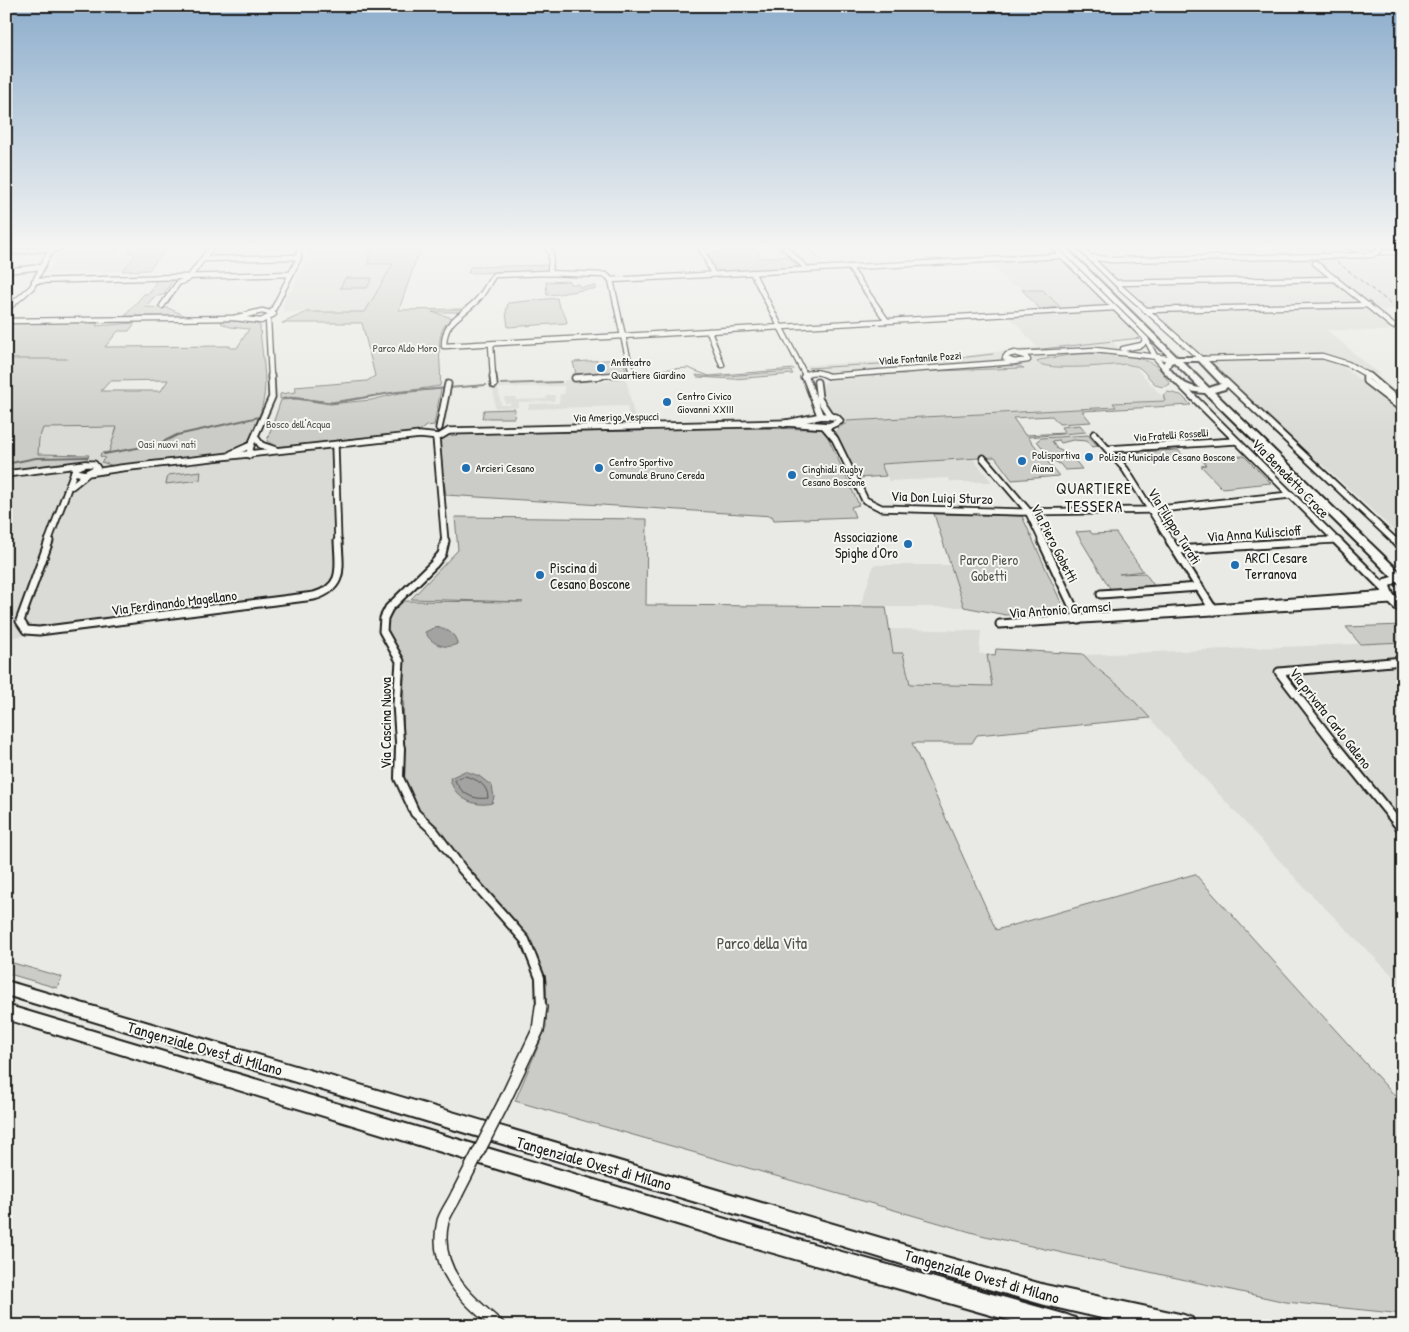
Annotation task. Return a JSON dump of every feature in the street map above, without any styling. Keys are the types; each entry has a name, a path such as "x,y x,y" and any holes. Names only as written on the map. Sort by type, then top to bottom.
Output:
{"highway":[{"name":"Tangenziale Ovest di Milano","path":"6,988 941,1266 1044,1295 1184,1326"},
{"name":"Tangenziale Ovest di Milano","path":"6,1012 749,1236 1066,1326"}],"main road":[{"path":"1123,307 1179,359"},
{"path":"1127,307 1402,577 1386,582 1388,595 1403,610"},
{"path":"1165,368 1168,362 1179,359 1201,359"},
{"name":"Via Benedetto Croce","path":"1201,359 1226,382"},
{"name":"Via Benedetto Croce","path":"1165,368 1180,384"},
{"path":"1180,384 1211,390 1224,386 1226,382"}],"street":[{"path":"234,318 258,312 268,307"},
{"path":"257,321 274,316 272,312 274,307"},
{"path":"468,307 448,325 444,332 444,346 1114,308 1146,339 1156,358 1165,368"},
{"path":"575,378 632,374 616,307"},
{"path":"770,307 800,367 820,415"},
{"path":"877,307 887,321"},
{"name":"Via Benedetto Croce","path":"1142,307 1201,359"},
{"path":"1145,310 1303,307"},
{"path":"1369,307 1393,326"},
{"path":"258,312 272,312"},
{"path":"248,320 247,316 250,314"},
{"path":"6,320 234,318 263,323 268,330"},
{"path":"249,455 251,445 272,396 268,319"},
{"path":"709,331 722,365"},
{"path":"1113,350 1139,346 1146,339"},
{"path":"492,344 494,385"},
{"path":"1113,350 1156,358 1179,359"},
{"name":"Viale Fontanile Pozzi","path":"822,373 957,362 1018,354 1113,350"},
{"name":"Viale Fontanile Pozzi","path":"828,376 1014,362 1076,352 1103,352 1133,357 1165,368"},
{"path":"1194,353 1218,359"},
{"path":"1018,354 1025,356 1028,360"},
{"path":"1201,359 1315,355 1343,362 1386,387 1403,405"},
{"path":"1005,356 1006,359 1014,362"},
{"path":"1211,368 1210,362 1218,359"},
{"path":"800,367 828,376 826,380 817,382 805,378"},
{"path":"805,378 813,372"},
{"path":"1366,376 1366,381 1403,409"},
{"path":"817,382 815,389 823,408 829,414"},
{"name":"Via Benedetto Croce","path":"1226,382 1403,549"},
{"name":"Via Cascina Nuova","path":"448,384 435,433 446,539 442,554 434,564 389,608 384,618 383,631 400,661 397,704 401,744 399,778 406,797 462,869 525,940 540,978 541,1014 538,1030 504,1102 443,1220 440,1253 449,1276 467,1300 499,1326"},
{"name":"Via Benedetto Croce","path":"1180,384 1388,595"},
{"name":"Via Amerigo Vespucci","path":"784,424 829,414"},
{"name":"Via Don Luigi Sturzo","path":"829,414 839,419 839,422 834,425 836,438 864,497 875,506 897,509 1028,512 1151,510 1290,495"},
{"path":"813,418 817,424"},
{"name":"Via Amerigo Vespucci","path":"449,431 784,424 817,424 824,426"},
{"path":"824,426 834,425"},
{"name":"Via Don Luigi Sturzo","path":"824,426 836,438"},
{"path":"435,433 445,435 449,431"},
{"path":"61,466 74,471 88,473 335,446 449,431"},
{"name":"Via Filippo Turati","path":"1094,434 1124,469 1213,609"},
{"path":"255,436 263,446"},
{"name":"Via Fratelli Rosselli","path":"1108,449 1236,441"},
{"path":"214,458 230,454 251,445"},
{"path":"249,455 263,446 289,450"},
{"name":"Via Ferdinando Magellano","path":"74,471 70,488 20,622 26,630 39,631 301,599 316,597 329,591 336,584 339,574 335,446"},
{"name":"Via Piero Gobetti","path":"984,458 1028,512 1078,618"},
{"path":"6,474 85,464 121,468"},
{"path":"74,471 85,464"},
{"name":"Via Ferdinando Magellano","path":"70,488 96,469 96,465"},
{"name":"Via Anna Kuliscioff","path":"1176,550 1334,540"},
{"path":"1101,594 1199,587"},
{"name":"Via Antonio Gramsci","path":"1078,618 1009,625 1000,624 1004,622 1213,609 1388,595"},
{"name":"Via privata Carlo Galeno","path":"1403,661 1279,672 1284,681 1403,830"}],"shaded area":[{"path":"283,307 368,307 365,312 284,312 285,309 282,309"},
{"path":"1038,307 1110,307 1142,338 1112,341 1166,401 1114,404 1117,407 846,421 843,416 827,412 816,388 833,378 825,371 808,369 806,365 938,359 1037,347 1009,316 1044,313"},
{"path":"1143,307 1403,307 1403,317 1392,309 1379,310 1401,328 1388,328 1390,331 1327,330 1380,375 1360,370 1347,361 1319,354 1300,352 1207,356 1196,352"},
{"path":"1315,357 1340,364 1403,414 1403,539 1322,464 1316,464 1211,365 1212,362 1218,361"},
{"path":"626,378 635,420 618,421 618,418 629,418 627,406 587,407 586,405 586,407 528,409 529,404 559,403 560,394 565,394 564,386 521,387 521,385 564,383 564,380 599,382"},
{"path":"520,385 520,387 498,388 501,405 510,405 510,403 505,403 504,397 515,397 516,400 546,399 548,395 555,395 554,401 519,402 518,407 495,408 493,386"},
{"path":"117,427 109,452 102,461 109,465 213,460 339,447 342,577 339,584 333,592 317,598 6,638 6,470 86,461 88,455 38,454 42,428"},
{"path":"973,459 992,482 951,482 948,478 889,481 881,464"},
{"path":"874,565 950,565 964,607 860,607"},
{"path":"889,629 981,631 979,653 987,655 993,686 909,684 903,653 893,653"},
{"path":"1403,642 1403,986 1301,884 1123,689 1094,666 1085,655"}],"green space":[{"path":"133,307 149,307 168,308 186,316 125,316"},
{"name":"Parco Aldo Moro","path":"368,307 400,307 399,310 464,309 461,312 432,312 453,318 446,323 440,339 440,386 331,402 290,397 280,399 280,394 296,392 295,387 367,381 375,376 362,323 282,323 307,312 365,312"},
{"path":"507,307 560,307 567,323 508,327"},
{"path":"1038,307 1058,307 1040,309"},
{"name":"Oasi nuovi nati","path":"224,319 251,321 260,326 265,376 264,399 256,425 245,445 222,454 114,466 101,462 105,458 100,456 101,453 109,452 117,427 43,428 39,439 38,454 89,455 86,461 6,470 6,322 98,323 96,326 135,323 129,331 118,331 105,347 230,346 230,348 237,348 249,329 230,327 221,323","holes":["168,380 161,391 101,391 110,381"]},
{"path":"1076,354 1106,354 1139,358 1158,368 1170,384 1165,386 1156,385 1138,367 1127,364 1053,367 1037,362 1039,360"},
{"path":"623,359 626,371 576,374 573,362"},
{"path":"1005,362 1024,368 906,372 907,374 870,373"},
{"path":"791,371 793,374 734,379 697,377 696,375 713,377"},
{"name":"Bosco dell'Acqua","path":"441,389 434,425 426,426 418,432 297,447 279,447 267,441 281,400 296,399 330,404 371,400 400,393"},
{"path":"1168,392 1181,395 1191,405 1082,411 1091,422 1059,424 1052,416 1013,418 1025,435 1065,433 1061,427 1080,425 1086,432 1028,437 1059,476 1012,480 995,457 881,464 886,476 859,478 836,432 839,427 847,423 846,421 1116,407 1113,403 1165,401 1163,395"},
{"path":"515,409 514,418 482,418 484,410"},
{"name":"Centro Sportivo Comunale Bruno Cereda","path":"740,426 741,428 821,429 826,433 859,505 851,507 855,517 774,520 772,516 446,495 437,434 642,431 642,428"},
{"path":"1088,435 1098,446 1092,447 1087,441 1073,440 1061,443 1059,440 1052,441 1068,460 1074,459 1082,469 1065,470 1060,464 1052,460 1037,441 1041,438"},
{"path":"1178,450 1184,457 1125,460 1119,453"},
{"path":"1244,456 1271,483 1222,488 1201,466 1206,465 1200,457"},
{"path":"201,471 200,480 166,484 168,475"},
{"name":"Parco Piero Gobetti","path":"934,514 1022,516 1064,609 1058,612 1006,615 964,607"},
{"name":"Parco della Vita","path":"455,517 647,519 646,605 886,607 893,653 903,653 910,684 992,686 987,655 995,656 996,649 1083,654 1094,666 1123,689 1150,718 977,735 972,743 912,743 996,930 1195,874 1403,1105 1403,1314 1286,1302 981,1235 515,1101 546,1028 546,980 526,942 419,812 403,778 404,660 387,631 387,618 400,601 523,602 411,599 458,550"},
{"path":"1090,531 1092,534 1116,533 1143,571 1119,574 1145,573 1155,587 1111,590 1076,532"},
{"path":"1403,625 1403,642 1360,644 1346,627"},
{"path":"6,961 62,977 57,988 6,973"}],"water":[{"path":"436,627 450,632 455,637 457,644 443,646 431,640 425,632"},
{"path":"465,771 479,776 492,786 494,797 492,803 478,804 465,799 455,791 450,778"}],"waterway":[{"path":"1024,351 1140,338"},
{"path":"808,368 934,361 993,354"},
{"path":"6,359 67,359"},
{"path":"654,370 688,368 709,376 794,369"},
{"path":"501,384 561,382"},
{"path":"283,399 294,398 333,403 397,392 486,385"},
{"path":"104,454 159,444 177,435 259,417"},
{"path":"6,464 36,458 88,457"}],"railway":[{"path":"1395,307 1403,313"}],"place":[{"name":"Anfiteatro Quartiere Giardino","path":"601,368"},
{"name":"Centro Civico Giovanni XXIII","path":"667,402"},
{"name":"Polizia Municipale Cesano Boscone","path":"1089,457"},
{"name":"Polisportiva Aiana","path":"1022,461"},
{"name":"Arcieri Cesano","path":"466,468"},
{"name":"Centro Sportivo Comunale Bruno Cereda","path":"599,468"},
{"name":"Cinghiali Rugby Cesano Boscone","path":"792,475"},
{"name":"Associazione Spighe d'Oro","path":"908,544"},
{"name":"ARCI Cesare Terranova","path":"1235,565"},
{"name":"Piscina di Cesano Boscone","path":"540,575"}],"district":[{"name":"QUARTIERE TESSERA","path":"1094,497"}]}
